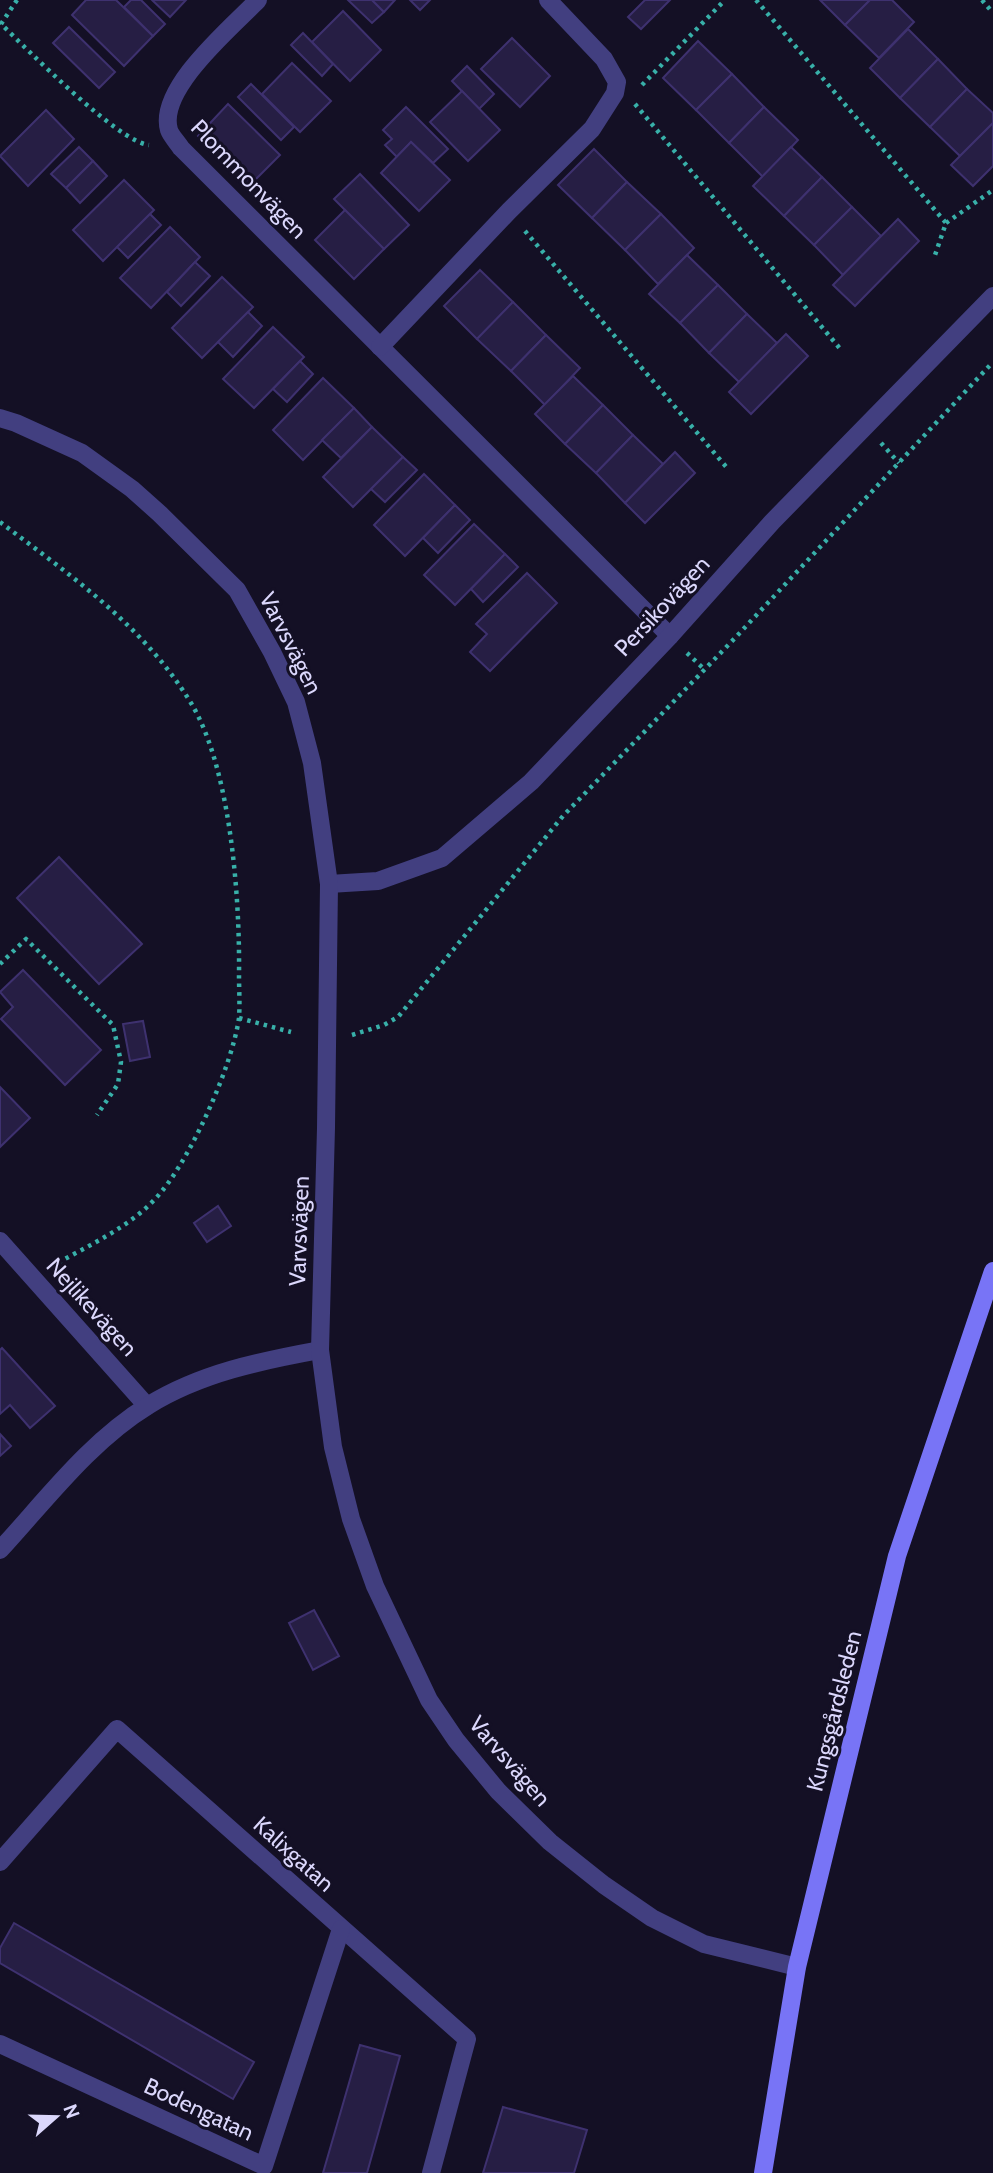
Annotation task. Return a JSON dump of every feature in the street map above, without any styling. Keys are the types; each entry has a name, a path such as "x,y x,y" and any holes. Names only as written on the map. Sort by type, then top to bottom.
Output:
{"main road":[{"name":"Kungsgårdsleden","path":"763,2173 797,1967 897,1556 993,1271"}],"street":[{"name":"Plommonvägen","path":"258,0 200,60 173,98 168,113 169,131 181,148 670,636"},
{"path":"380,346 622,95 604,59 592,43 548,0"},
{"name":"Persikovägen","path":"329,884 378,881 442,858 531,782 670,636 772,522 993,296"},
{"name":"Varvsvägen","path":"0,418 82,453 160,514 237,590 296,702 312,763 329,884 327,1128 320,1350 333,1447 351,1519 375,1586 429,1700 456,1740 498,1791 550,1842 604,1885 652,1918 704,1944 797,1967"},
{"name":"Nejlikevägen","path":"4,1253 32,1277 148,1406"},
{"path":"0,1550 95,1447 148,1406 215,1374 262,1361 320,1350"},
{"name":"Kalixgatan","path":"2,1857 117,1729 467,2039 431,2173"},
{"name":"Bodengatan","path":"0,2044 264,2166 341,1929"}],"path":[{"path":"18,0 0,25 83,100 140,144 181,148"},
{"path":"725,0 622,95 842,351"},
{"path":"756,0 946,223"},
{"path":"982,0 993,13"},
{"path":"935,256 946,223 993,190"},
{"path":"509,211 728,469"},
{"path":"348,1036 384,1025 398,1017 563,816 735,638 993,362"},
{"path":"0,522 116,612 150,647 192,705 212,753 229,833 239,946 239,1018 226,1066 193,1143 162,1192 132,1219 32,1277"},
{"path":"0,964 26,939 113,1025 121,1062 118,1084 97,1115"},
{"path":"239,1018 291,1032"}],"building":[{"path":"86,0 116,0 153,36 124,66 72,15"},
{"path":"131,0 141,0 165,24 153,36 124,7"},
{"path":"152,0 186,0 170,17"},
{"path":"348,0 372,0 384,12 372,23"},
{"path":"372,0 395,0 384,12"},
{"path":"410,0 430,0 420,10"},
{"path":"645,0 670,0 641,29 628,17"},
{"path":"820,0 870,0 845,25"},
{"path":"870,0 892,0 914,22 879,58 845,25"},
{"path":"343,11 381,50 350,81 312,42"},
{"path":"69,27 115,72 99,88 53,43"},
{"path":"908,29 938,59 900,98 870,68"},
{"path":"303,33 333,64 322,76 291,45"},
{"path":"512,38 550,76 520,107 481,69"},
{"path":"698,41 732,74 696,110 663,78"},
{"path":"938,59 967,89 930,127 900,98"},
{"path":"292,63 331,101 300,132 262,94"},
{"path":"467,66 494,94 479,109 452,81"},
{"path":"732,74 764,107 729,143 696,110"},
{"path":"251,84 294,127 281,140 238,97"},
{"path":"967,89 993,113 993,123 960,156 930,127"},
{"path":"462,91 500,130 468,161 430,122"},
{"path":"228,104 280,155 249,186 198,136"},
{"path":"406,107 448,149 433,163 411,142 397,157 385,145 392,139 383,130"},
{"path":"764,107 798,140 763,177 729,143"},
{"path":"46,110 74,139 28,186 0,156"},
{"path":"993,123 993,166 973,186 951,165"},
{"path":"411,142 450,180 419,211 381,173"},
{"path":"79,147 93,161 66,188 51,174"},
{"path":"791,147 822,177 784,216 753,186"},
{"path":"594,149 627,182 592,218 558,185"},
{"path":"93,161 107,176 80,203 66,188"},
{"path":"360,174 409,225 384,249 334,199"},
{"path":"822,177 852,207 814,245 784,216"},
{"path":"124,180 154,210 103,261 73,230"},
{"path":"627,182 661,214 625,250 592,218"},
{"path":"852,207 881,236 843,275 814,245"},
{"path":"345,210 384,249 354,279 315,240"},
{"path":"150,214 161,225 128,258 117,247"},
{"path":"661,214 694,248 658,284 625,250"},
{"path":"898,219 919,241 855,306 833,285"},
{"path":"170,227 200,257 151,308 120,278"},
{"path":"687,255 718,285 680,323 649,294"},
{"path":"195,262 210,276 181,306 167,292"},
{"path":"480,270 513,302 477,339 444,306"},
{"path":"222,277 253,307 202,358 172,328"},
{"path":"718,285 747,314 709,353 680,323"},
{"path":"513,302 546,335 511,371 477,339"},
{"path":"248,312 262,326 233,357 218,342"},
{"path":"747,314 777,343 739,382 709,353"},
{"path":"273,327 304,357 254,408 223,379"},
{"path":"786,334 808,356 751,414 729,392"},
{"path":"546,335 580,368 545,405 511,371"},
{"path":"300,361 313,374 287,402 273,389"},
{"path":"573,376 603,405 565,444 535,414"},
{"path":"323,378 354,408 303,460 273,430"},
{"path":"603,405 633,435 596,473 565,444"},
{"path":"354,408 372,427 341,458 322,440"},
{"path":"372,427 403,457 353,507 323,477"},
{"path":"633,435 663,464 625,503 596,473"},
{"path":"675,452 695,473 645,523 625,503"},
{"path":"403,457 417,470 385,502 371,489"},
{"path":"424,474 455,505 405,556 374,525"},
{"path":"455,505 470,520 438,553 423,538"},
{"path":"474,524 505,554 455,605 424,575"},
{"path":"505,554 518,567 483,602 471,589"},
{"path":"527,573 557,603 490,671 470,652 487,634 476,624"},
{"path":"59,857 142,944 99,984 17,898"},
{"path":"23,970 101,1050 65,1085 1,1019 13,1007 0,992"},
{"path":"143,1021 150,1057 130,1061 123,1024"},
{"path":"0,1087 30,1118 0,1147"},
{"path":"218,1206 231,1226 207,1242 194,1223"},
{"path":"2,1348 55,1406 30,1428 10,1405 0,1414"},
{"path":"0,1434 11,1446 0,1456"},
{"path":"314,1610 339,1656 313,1670 289,1623"},
{"path":"14,1923 254,2062 233,2099 0,1963 0,1948"},
{"path":"360,2045 400,2056 367,2173 323,2173"},
{"path":"503,2107 587,2130 574,2173 483,2173"}]}
